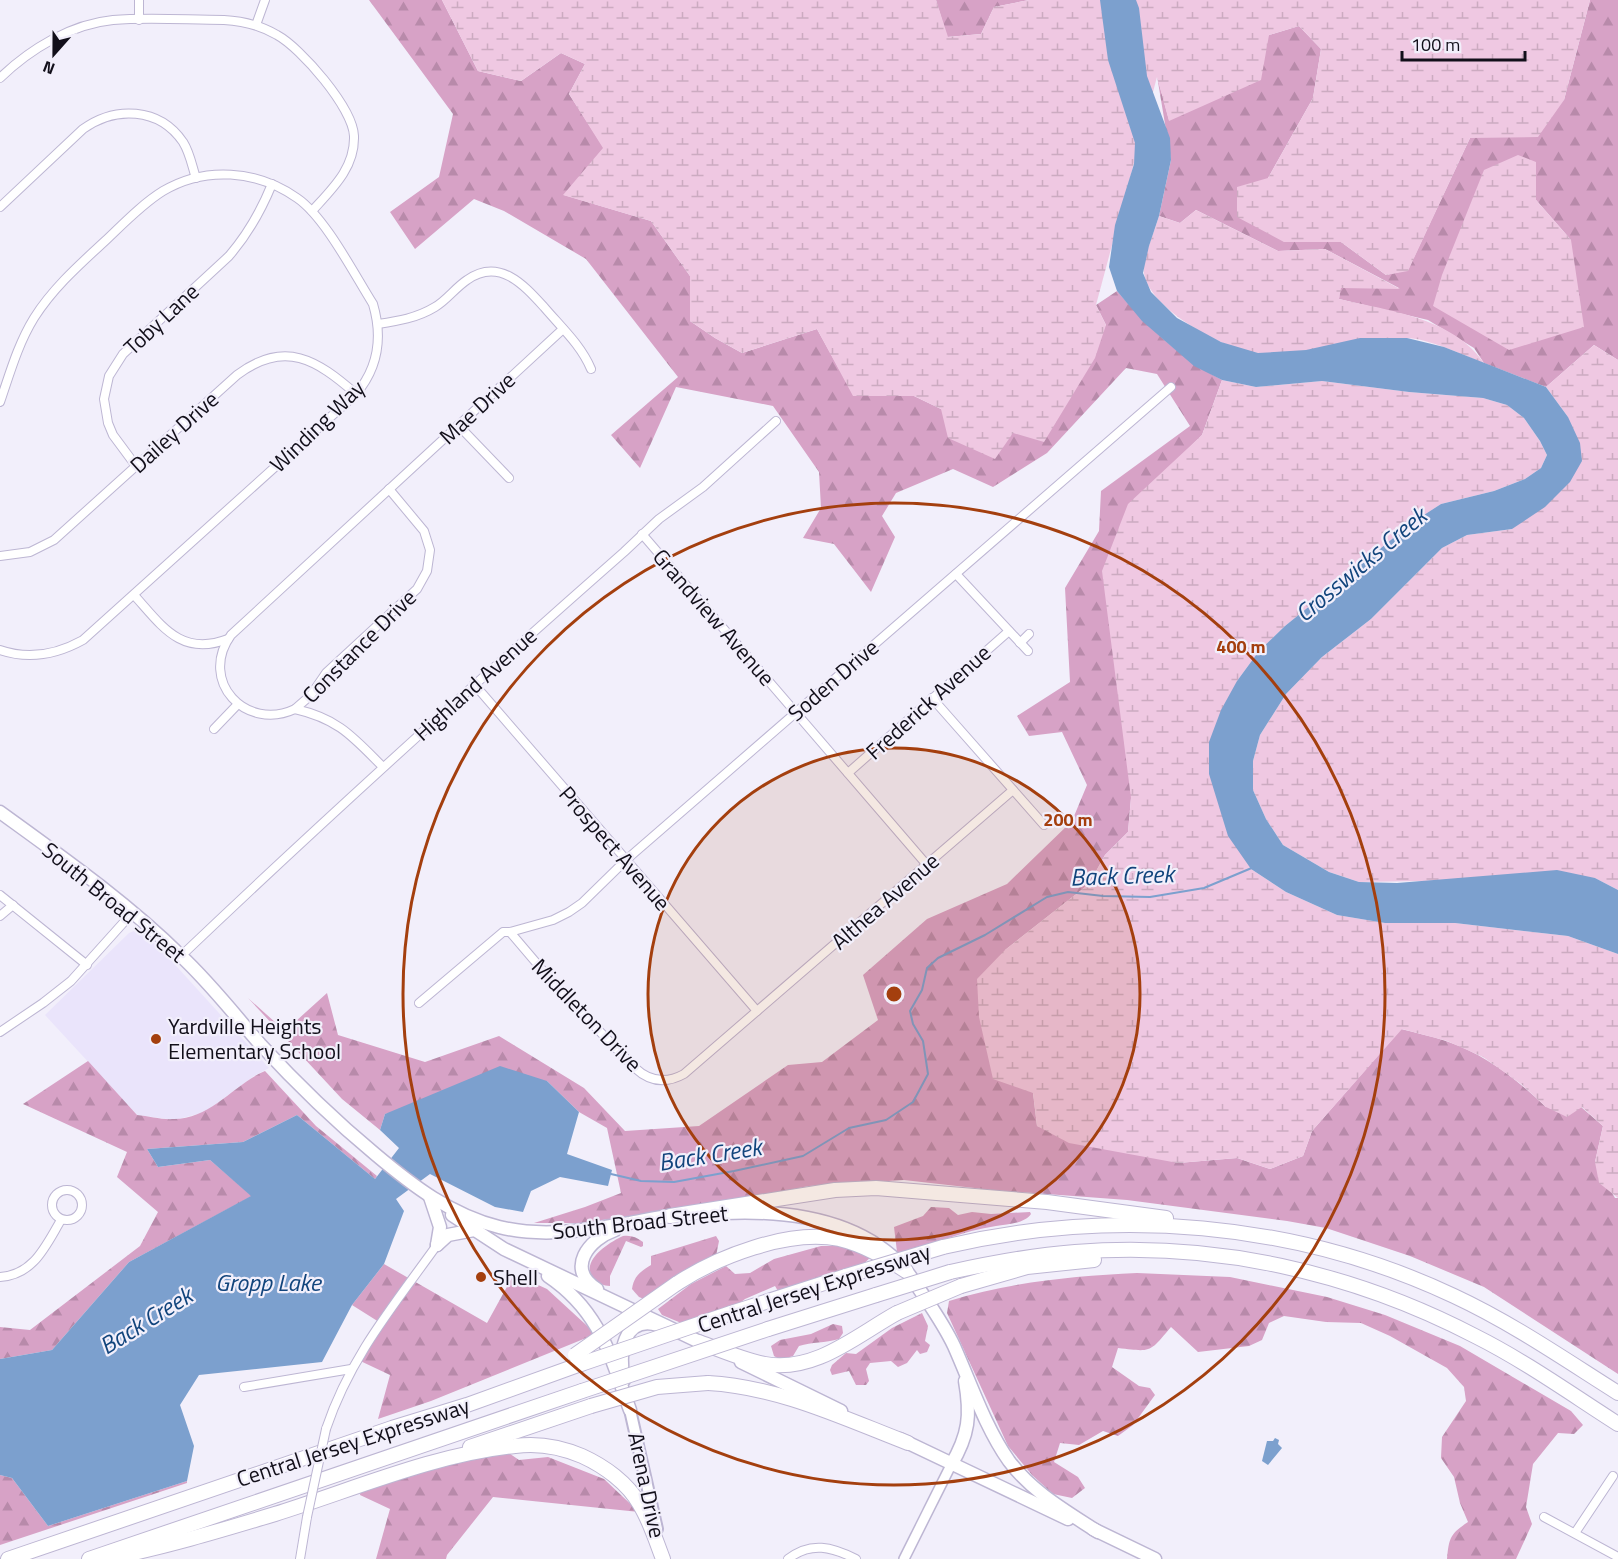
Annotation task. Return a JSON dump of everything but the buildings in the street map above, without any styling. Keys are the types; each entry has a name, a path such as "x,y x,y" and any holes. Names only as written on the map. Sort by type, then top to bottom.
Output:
{"highway":[{"path":"670,1216 836,1190 887,1188 1047,1202 1165,1218 1206,1228"},
{"name":"Central Jersey Expressway","path":"8,1559 369,1436 467,1406 483,1395 578,1359 731,1314 943,1247 1008,1233 1088,1226 1154,1225 1206,1228 1269,1236 1330,1251 1454,1295 1507,1323 1618,1393"},
{"path":"578,1359 676,1284 696,1271 734,1254 780,1242 812,1238 838,1239 878,1253 906,1270"},
{"name":"Central Jersey Expressway","path":"89,1559 582,1391 950,1272 1018,1259 1086,1251 1154,1250 1225,1256 1333,1278 1415,1307 1477,1336 1511,1355 1618,1424"},
{"path":"699,1342 767,1365 795,1365 823,1357 897,1313 961,1286 1027,1267 1144,1257 1225,1256"},
{"path":"392,1476 591,1406 657,1387 708,1383 756,1389 789,1398 908,1443"},
{"path":"105,1559 198,1536 460,1456 515,1446 565,1450 596,1463 609,1472 632,1493 641,1505 663,1559"}],"main road":[{"name":"South Broad Street","path":"0,812 133,912 181,956 284,1070 322,1108 378,1157 474,1230 504,1249 951,1465 1155,1559"},
{"name":"South Broad Street","path":"428,1196 478,1221 518,1231 569,1232 670,1216 751,1211 822,1221 857,1233 884,1250 906,1270 944,1325 993,1434 1011,1463 1037,1490 1098,1532"},
{"path":"428,1196 440,1227 437,1245"},
{"path":"607,1298 588,1282 584,1275 582,1261 584,1254 605,1233 639,1221"},
{"path":"437,1245 448,1235 474,1230"},
{"path":"504,1249 557,1282 584,1308 605,1342 630,1410"},
{"path":"630,1410 622,1372 624,1342 627,1335 638,1325 645,1323 673,1329"},
{"path":"951,1465 962,1448 969,1418 961,1362"},
{"name":"Arena Drive","path":"630,1410 663,1559"}],"street":[{"path":"139,0 139,20"},
{"path":"256,25 265,0"},
{"path":"0,78 31,52 78,28 113,20 224,20 256,25 279,36 303,55 344,107 353,126 353,148 344,172 337,184 312,211"},
{"path":"0,207 83,129 93,122 125,112 148,116 169,127 184,144 196,178"},
{"name":"Winding Way","path":"0,400 25,334 62,281 149,201 170,188 196,178 239,175 272,184 299,199 312,211 373,304 378,324 379,339 375,363 370,375 356,394 83,640 57,652 32,656 0,650"},
{"name":"Toby Lane","path":"136,466 113,435 108,423 104,399 109,376 123,354 229,256 261,210 272,184"},
{"path":"378,324 409,319 422,314 439,304 467,280 493,272 514,277 521,283 579,347 591,369"},
{"name":"Mae Drive","path":"228,639 563,329"},
{"name":"Dailey Drive","path":"0,556 30,552 54,540 237,375 259,362 284,357 312,362 330,372 356,394"},
{"name":"Soden Drive","path":"419,1003 503,932 510,933 553,920 582,903 626,860 1171,387"},
{"name":"Highland Avenue","path":"181,956 474,684 642,534 703,487 776,421"},
{"path":"458,425 508,478"},
{"name":"Constance Drive","path":"296,709 305,703 326,673 417,589 427,571 430,550 424,531 389,489"},
{"name":"Grandview Avenue","path":"642,534 927,865"},
{"path":"956,574 1028,651"},
{"path":"134,595 176,638 185,642 207,645 228,639"},
{"name":"Frederick Avenue","path":"848,773 1009,631"},
{"path":"1020,643 1029,634"},
{"path":"228,639 221,659 222,679 226,689 238,704 255,714 265,716 286,714 296,709 312,713 337,724 349,733 383,767"},
{"name":"Prospect Avenue","path":"474,684 757,1011"},
{"path":"932,698 1044,825"},
{"path":"214,729 238,704"},
{"name":"Althea Avenue","path":"757,1011 1013,790"},
{"path":"0,895 87,965"},
{"path":"0,916 13,905"},
{"path":"0,1032 43,1003 87,965 133,912"},
{"name":"Middleton Drive","path":"510,933 556,986 635,1068 650,1078 669,1080 684,1074 757,1011"},
{"path":"70,1190 75,1192 81,1200 82,1210 72,1220 61,1220 54,1213 53,1199 60,1192 70,1190"},
{"path":"0,1277 14,1275 32,1264 40,1256 61,1220"},
{"path":"300,1559 326,1429 338,1396 368,1341 437,1245"},
{"path":"244,1387 351,1370"},
{"path":"904,1559 951,1465"},
{"path":"1575,1533 1613,1476"},
{"path":"1544,1517 1618,1558"},
{"path":"788,1559 803,1550 814,1547 837,1550 856,1559"}],"shaded area":[{"name":"Yardville Heights Elementary School","path":"134,931 144,933 168,957 269,1068 254,1076 205,1112 175,1120 137,1115 45,1015 129,933"}],"green space":[{"path":"369,0 442,0 478,71 521,81 561,53 585,64 569,94 604,148 564,195 651,221 690,276 690,321 742,353 817,329 854,396 914,396 941,409 1013,433 1106,325 1096,305 1117,291 1165,340 1192,362 1222,380 1202,435 1187,450 1131,798 1128,832 1105,855 1089,884 1005,950 1033,1093 1037,1126 1178,1163 1237,1158 1270,1169 1303,1156 1312,1131 1401,1029 1460,1046 1499,1068 1546,1107 1581,1107 1603,1126 1595,1162 1615,1198 1618,1198 1618,1374 1484,1287 1410,1256 1326,1228 1287,1221 1127,1200 992,1190 904,1180 809,1186 723,1203 581,1223 534,1223 621,1193 607,1128 579,1112 547,1081 385,1114 380,1130 342,1099 248,998 285,1031 327,993 338,1035 425,1062 499,1036 584,1088 625,1131 699,1126 788,1065 822,1062 878,1020 863,975 927,919 1007,884 1072,821 1087,785 1062,732 1029,736 1017,716 1070,682 1065,588 1099,531 1101,491 1190,426 1157,374 1126,368 1047,453 993,487 953,469 896,493 882,516 895,537 871,592 834,544 803,538 821,508 819,472 773,406 676,387 640,468 611,435 678,377 586,259 504,211 474,199 415,249 390,212 439,177 453,114"},
{"path":"442,0 936,0 948,37 981,34 994,7 1029,0 1590,0 1564,100 1538,137 1470,138 1408,271 1386,275 1341,242 1284,242 1237,217 1237,187 1268,178 1313,98 1321,49 1299,26 1269,35 1261,80 1169,121 1157,77 1096,305 1106,325 1095,358 1044,442 1013,433 995,459 948,438 941,409 914,396 853,396 817,329 742,353 690,321 690,276 651,221 563,195 603,148 569,94 585,64 561,53 521,81 478,71"},
{"path":"936,0 1029,0 994,7 981,34 947,37"},
{"path":"1590,0 1618,0 1618,360 1594,345 1546,387 1484,363 1474,348 1428,320 1339,299 1340,288 1399,288 1325,249 1278,251 1196,210 1180,223 1159,216 1171,160 1157,76 1169,120 1269,35 1299,26 1321,49 1313,98 1268,178 1284,242 1341,242 1386,275 1408,270 1470,138 1564,100","holes":["1484,170 1536,200 1571,240"]},
{"path":"1518,155 1536,162 1536,200 1571,240 1584,327 1509,350 1433,306 1442,275 1484,170"},
{"path":"1196,210 1278,251 1325,249 1400,289 1341,288 1339,299 1398,312 1437,326 1455,335 1484,363 1424,341 1406,338 1302,351 1259,353 1228,345 1191,326 1159,300 1149,286 1144,267 1159,216 1180,223"},
{"path":"1594,345 1618,360 1618,890 1595,878 1359,882 1329,872 1283,845 1266,819 1253,790 1253,761 1260,735 1286,694 1322,657 1371,619 1442,548 1467,535 1512,529 1568,417 1546,387"},
{"path":"1222,380 1256,387 1322,381 1409,392 1483,398 1507,405 1524,418 1547,455 1541,468 1525,479 1494,491 1441,504 1413,522 1285,626 1259,651 1237,681 1251,869 1286,892 1337,915 1385,923 1455,923 1568,936 1618,954 1618,1198 1599,1183 1595,1162 1603,1126 1582,1107 1567,1117 1546,1107 1521,1084 1483,1057 1447,1041 1402,1029 1312,1131 1303,1156 1270,1169 1237,1158 1178,1163 1069,1143 1037,1126 1033,1093 993,1079 979,1017 977,979 1005,950 1089,884 1105,855 1128,832 1131,798 1102,571 1128,504 1202,435"},
{"path":"88,1061 137,1115 165,1119 187,1117 199,1113 265,1071 316,1126 377,1176 375,1179 297,1115 243,1142 147,1149 158,1167 210,1160 252,1196 129,1262 52,1350 0,1359 0,1327 30,1330 140,1246 158,1212 117,1177 127,1152 23,1104"},
{"path":"931,1207 949,1208 958,1215 972,1212 991,1214 1030,1212 1031,1214 1020,1222 972,1231 901,1255 897,1252 894,1227 923,1216"},
{"path":"623,1236 636,1238 643,1242 643,1246 626,1241 610,1276 610,1286 601,1284 593,1278 590,1271 593,1258 598,1252"},
{"path":"716,1236 719,1241 716,1256 644,1299 632,1289 638,1275 651,1265 651,1256"},
{"path":"821,1246 845,1246 871,1257 861,1266 778,1291 775,1286 745,1299 733,1308 686,1325 662,1315 658,1309 691,1284 726,1266 735,1274 750,1273 774,1259"},
{"path":"384,1264 487,1323 514,1274 547,1289 596,1334 431,1401 378,1419 390,1375 354,1358 379,1322 352,1305"},
{"path":"1137,1273 1230,1277 1327,1297 1385,1315 1460,1346 1571,1411 1583,1425 1574,1434 1558,1433 1533,1464 1526,1507 1532,1524 1516,1559 1447,1559 1452,1537 1468,1522 1460,1503 1454,1477 1441,1458 1442,1437 1466,1401 1464,1387 1447,1368 1390,1336 1361,1323 1326,1322 1284,1316 1269,1323 1262,1340 1249,1346 1198,1352 1171,1327 1149,1349 1118,1348 1112,1367 1139,1386 1150,1388 1155,1395 1133,1425 1118,1436 1103,1431 1079,1445 1060,1443 1054,1462 1078,1477 1085,1488 1072,1498 1053,1494 1032,1475 1008,1446 947,1313 949,1301 995,1289 1042,1281"},
{"path":"922,1313 928,1326 925,1341 930,1345 927,1352 920,1354 917,1350 907,1363 898,1367 891,1361 870,1363 866,1369 869,1381 866,1385 856,1385 849,1371 832,1375 830,1370 832,1365 846,1353 856,1354 892,1328"},
{"path":"833,1324 842,1326 843,1333 839,1339 799,1346 793,1356 781,1360 774,1356 771,1346 780,1340 811,1334"},
{"path":"494,1443 519,1460 548,1457 604,1479 639,1512 493,1497 446,1559 376,1559 390,1509 360,1495 361,1488"},
{"path":"0,1475 12,1478 48,1526 187,1481 187,1483 0,1545"}],"water":[{"name":"Crosswicks Creek","path":"1100,0 1136,0 1139,8 1147,76 1170,138 1171,160 1159,216 1143,273 1151,292 1177,318 1221,342 1258,353 1306,350 1360,338 1407,338 1444,347 1546,387 1568,417 1580,443 1582,461 1570,482 1545,507 1512,529 1467,535 1442,548 1371,619 1322,657 1286,694 1260,735 1253,761 1253,790 1266,819 1283,845 1329,872 1359,882 1397,883 1557,870 1595,878 1618,890 1618,954 1568,936 1455,923 1385,923 1337,915 1286,892 1251,869 1228,836 1209,774 1209,742 1221,710 1237,681 1259,651 1285,626 1413,522 1441,504 1494,491 1525,479 1541,468 1547,455 1524,418 1507,405 1483,398 1409,392 1322,381 1256,387 1222,380 1194,366 1142,321 1117,291 1109,267 1115,225 1134,164 1135,143 1108,60"},
{"name":"Gropp Lake","path":"500,1066 547,1081 579,1112 567,1154 612,1170 608,1186 560,1177 531,1191 523,1212 495,1207 430,1174 396,1199 404,1211 384,1264 352,1305 322,1362 199,1375 180,1405 194,1446 187,1481 48,1526 12,1478 0,1475 0,1359 52,1350 129,1262 251,1196 210,1160 158,1167 147,1149 243,1142 297,1115 375,1179 399,1148 380,1130 385,1114"},
{"path":"1275,1438 1279,1440 1278,1444 1282,1448 1268,1465 1262,1461 1267,1441 1273,1441"}],"waterway":[{"name":"Back Creek","path":"611,1174 641,1181 674,1182 734,1171 803,1156 849,1128 886,1120 913,1102 928,1074 923,1041 913,1024 910,1011 922,990 927,968 938,958 985,935 1047,897 1068,892 1103,896 1150,897 1204,888 1254,867"}],"place":[{"name":"Yardville Heights Elementary School","path":"156,1039"},
{"name":"Shell","path":"481,1277"}]}
